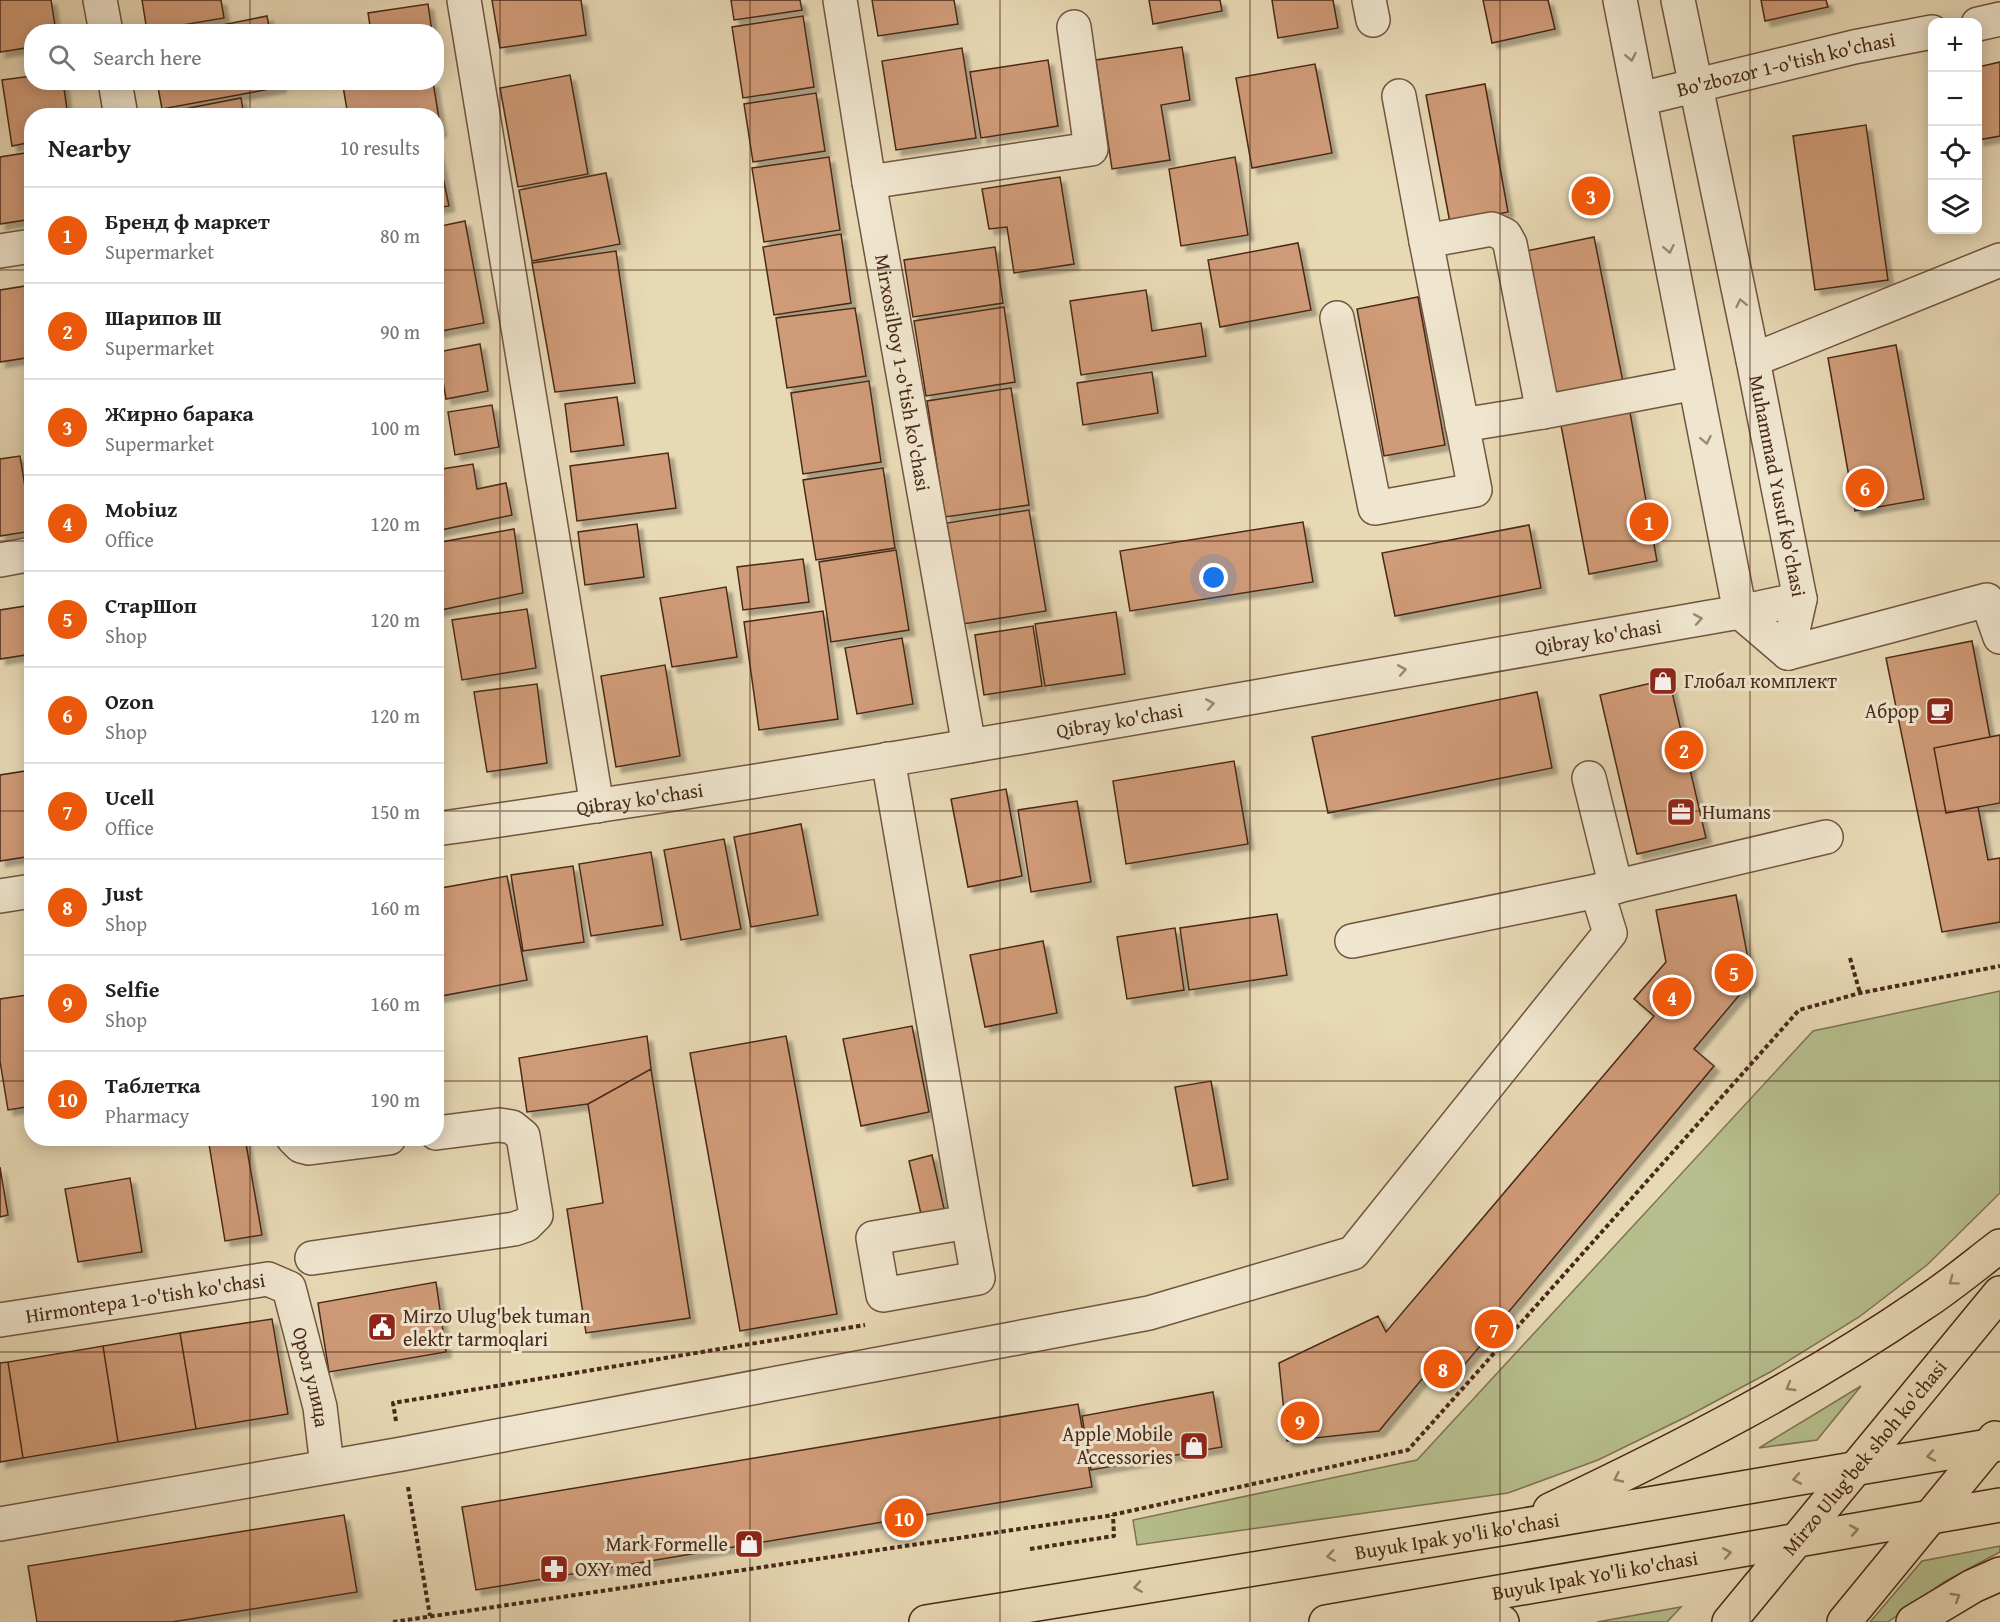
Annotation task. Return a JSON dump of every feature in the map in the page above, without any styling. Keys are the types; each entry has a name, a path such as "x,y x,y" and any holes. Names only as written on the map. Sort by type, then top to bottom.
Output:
{"main road":[{"path":"1513,1527 1639,1468 1791,1387 1925,1303 2000,1246"},
{"name":"Mirzo Ulug'bek shoh ko'chasi","path":"1729,1622 2000,1293"},
{"path":"1844,1622 1996,1441"},
{"name":"Buyuk Ipak yo'li ko'chasi","path":"926,1622 1513,1527 1855,1469 1996,1441"},
{"path":"1796,1540 2000,1505"},
{"name":"Buyuk Ipak Yo'li ko'chasi","path":"1359,1617 1796,1540"},
{"path":"1913,1622 1973,1586 2000,1574"},
{"path":"1326,1622 1359,1617 1462,1617 1502,1622"}],"street":[{"path":"100,0 104,24"},
{"path":"464,0 597,806"},
{"name":"Mirxosilboy 1-o'tish ko'chasi","path":"840,0 869,182 978,744"},
{"path":"1620,0 1740,612 1788,653 1988,600 2000,637"},
{"name":"Muhammad Yusuf ko'chasi","path":"1678,0 1800,599 1788,653"},
{"path":"1982,23 2000,19"},
{"path":"869,182 1091,149 1074,27"},
{"name":"Bo'zbozor 1-o'tish ko'chasi","path":"1640,99 1854,47 1928,33"},
{"path":"116,90 120,108"},
{"path":"1337,318 1375,508 1475,490 1399,96"},
{"path":"1426,241 1492,229 1505,235 1510,244 1543,412"},
{"path":"0,251 24,247"},
{"path":"1753,360 2000,260"},
{"path":"1462,425 1543,412 1695,382"},
{"path":"0,560 24,556"},
{"name":"Qibray ko'chasi","path":"444,828 597,806 978,744 1740,612 1800,599"},
{"path":"888,759 968,1222"},
{"path":"0,1524 402,1454 1149,1313 1353,1253 1610,933 1606,889 1588,778"},
{"path":"1352,941 1606,889 1826,837"},
{"path":"0,896 24,892"},
{"path":"312,1258 514,1229 526,1225 536,1215 523,1136 512,1127 499,1125 444,1132"},
{"path":"301,1146 309,1148 325,1146"},
{"name":"Hirmontepa 1-o'tish ko'chasi","path":"0,1320 268,1279 289,1288"},
{"name":"Орол улица","path":"289,1288 320,1407 327,1466"}],"path":[{"path":"1850,958 1860,993"},
{"path":"393,1622 1113,1515 1408,1450 1798,1010 1860,993 2000,966"},
{"path":"1030,1549 1114,1536 1113,1515"}],"green space":[{"path":"2000,991 2000,1193 1927,1265 1859,1317 1772,1371 1688,1416 1598,1460 1508,1493 1137,1545 1133,1520 1417,1460 1813,1031"},
{"path":"1861,1386 1817,1440 1759,1448"},
{"path":"2000,1546 2000,1552 1944,1582 1888,1622 1870,1622 1922,1561"},
{"path":"1681,1607 1667,1622 1597,1622"}],"building":[{"path":"0,0 51,0 55,24 24,24 24,48 0,52"},
{"path":"142,0 221,0 224,18 188,24 146,24"},
{"path":"492,0 581,0 586,35 500,48"},
{"path":"731,0 800,0 802,10 734,20"},
{"path":"872,0 954,0 958,24 878,36"},
{"path":"1149,0 1220,0 1222,11 1153,24"},
{"path":"1272,0 1333,0 1338,28 1278,38"},
{"path":"1483,0 1548,0 1555,29 1492,43"},
{"path":"1761,0 1826,0 1828,7 1765,21"},
{"path":"428,4 431,24 370,24 368,13"},
{"path":"267,16 268,24 227,24"},
{"path":"803,16 814,87 743,98 732,27"},
{"path":"1182,47 1190,100 1161,105 1170,160 1112,169 1096,60"},
{"path":"962,48 976,138 896,150 882,61"},
{"path":"1048,60 1058,126 981,138 970,72"},
{"path":"2000,62 2000,136 1982,139 1982,72 1982,66"},
{"path":"1315,64 1332,153 1252,168 1236,78"},
{"path":"570,75 588,174 518,187 500,88"},
{"path":"24,77 24,90 64,90 67,108 24,108 24,144 12,146 2,80"},
{"path":"1485,84 1508,212 1450,223 1426,95"},
{"path":"158,90 265,90 167,108 162,108"},
{"path":"344,90 434,90 437,108 347,108"},
{"path":"816,93 825,151 753,162 744,104"},
{"path":"241,98 243,108 189,108"},
{"path":"1866,125 1888,280 1815,290 1793,136"},
{"path":"24,153 24,220 0,224 0,157"},
{"path":"829,157 840,230 764,242 752,168"},
{"path":"1235,157 1248,235 1181,246 1169,169"},
{"path":"606,173 620,244 532,261 519,190"},
{"path":"1060,177 1074,264 1014,273 1007,227 989,229 982,189"},
{"path":"444,183 449,206 444,207"},
{"path":"465,221 484,323 444,330 444,225"},
{"path":"841,234 851,303 774,315 763,247"},
{"path":"1594,237 1624,387 1556,401 1526,251"},
{"path":"1298,243 1311,310 1220,327 1208,260"},
{"path":"995,247 1003,303 913,317 904,260"},
{"path":"616,251 635,383 555,392 532,263"},
{"path":"24,286 24,358 0,362 0,290"},
{"path":"1146,290 1152,331 1201,323 1206,356 1081,375 1070,301"},
{"path":"1418,297 1445,445 1384,456 1357,309"},
{"path":"1004,307 1015,382 926,396 914,321"},
{"path":"855,308 866,376 787,388 776,318"},
{"path":"480,344 488,391 446,399 444,351"},
{"path":"1896,345 1924,499 1855,511 1828,358"},
{"path":"1152,372 1158,413 1083,425 1077,383"},
{"path":"869,381 881,462 803,474 791,393"},
{"path":"1011,388 1029,505 945,517 927,401"},
{"path":"617,397 624,445 571,452 565,404"},
{"path":"492,405 499,447 455,455 448,412"},
{"path":"1629,407 1657,561 1589,574 1560,420"},
{"path":"668,453 676,508 577,521 570,466"},
{"path":"20,456 24,481 24,532 0,536 0,459"},
{"path":"473,464 477,489 506,483 512,515 444,529 444,469"},
{"path":"883,468 895,548 816,560 803,480"},
{"path":"1029,510 1046,611 963,624 947,523"},
{"path":"1303,522 1313,582 1130,611 1120,551"},
{"path":"637,524 644,577 585,585 578,532"},
{"path":"1529,525 1541,588 1395,616 1382,553"},
{"path":"514,529 523,593 444,609 444,542"},
{"path":"896,550 909,630 831,642 819,562"},
{"path":"803,559 809,602 743,610 737,567"},
{"path":"726,587 737,657 672,667 660,598"},
{"path":"24,606 24,655 0,659 0,610"},
{"path":"527,609 536,668 462,680 452,620"},
{"path":"823,611 838,719 759,730 744,622"},
{"path":"1116,612 1125,674 1045,686 1035,624"},
{"path":"1033,626 1042,686 984,695 975,635"},
{"path":"902,638 913,704 857,714 845,648"},
{"path":"1972,641 1990,737 1934,748 1946,813 1978,807 1988,860 2000,858 2000,922 1942,932 1886,658"},
{"path":"665,665 680,756 616,767 601,676"},
{"path":"1669,679 1706,838 1637,854 1600,695"},
{"path":"537,684 547,763 487,772 474,692"},
{"path":"1537,692 1552,768 1328,813 1312,737"},
{"path":"2000,735 2000,803 1946,813 1934,748"},
{"path":"1234,761 1248,844 1126,864 1113,781"},
{"path":"24,771 24,857 0,861 0,775"},
{"path":"1006,789 1022,876 968,887 951,799"},
{"path":"1077,801 1091,882 1031,892 1018,810"},
{"path":"801,824 818,915 751,927 734,837"},
{"path":"724,839 741,929 681,940 664,850"},
{"path":"651,852 663,925 591,936 579,864"},
{"path":"573,866 584,942 523,951 511,875"},
{"path":"507,876 527,980 444,996 444,888"},
{"path":"1736,895 1752,980 1694,1049 1714,1066 1445,1388 1427,1373 1379,1431 1287,1441 1279,1363 1378,1316 1386,1332 1654,1016 1634,999 1666,962 1656,910"},
{"path":"1277,914 1287,975 1189,990 1180,928"},
{"path":"1175,928 1184,990 1127,999 1117,937"},
{"path":"1043,941 1057,1013 985,1027 970,955"},
{"path":"24,995 24,1107 8,1110 0,1061 0,999"},
{"path":"912,1026 929,1112 861,1126 843,1039"},
{"path":"647,1036 651,1069 588,1104 527,1112 519,1058"},
{"path":"786,1036 837,1314 740,1331 690,1053"},
{"path":"651,1069 690,1318 586,1333 567,1209 603,1203 588,1104"},
{"path":"1211,1081 1228,1179 1193,1186 1175,1087"},
{"path":"209,1146 246,1146 262,1235 225,1241"},
{"path":"932,1155 944,1209 921,1214 909,1161"},
{"path":"0,1167 8,1215 0,1217"},
{"path":"130,1178 142,1252 78,1262 65,1189"},
{"name":"Mirzo Ulug'bek tuman elektr tarmoqlari","path":"436,1282 446,1352 329,1372 318,1303"},
{"path":"272,1319 288,1414 196,1429 180,1333"},
{"path":"180,1333 196,1429 118,1442 103,1346"},
{"path":"103,1346 118,1442 23,1458 8,1362"},
{"path":"8,1362 23,1458 0,1462 0,1363"},
{"path":"1213,1392 1222,1447 1091,1470 1082,1416"},
{"path":"1078,1404 1092,1487 476,1590 462,1507"},
{"path":"344,1515 357,1592 172,1622 37,1622 28,1566"}],"place":[{"name":"Жирно барака","path":"1591,196"},
{"name":"Ozon","path":"1865,488"},
{"name":"Бренд ф маркет","path":"1649,522"},
{"name":"Глобал комплект","path":"1663,681"},
{"name":"Аброр","path":"1940,711"},
{"name":"Шарипов Ш","path":"1684,750"},
{"name":"Humans","path":"1681,812"},
{"name":"СтарШоп","path":"1734,973"},
{"name":"Mobiuz","path":"1672,997"},
{"name":"Mirzo Ulug'bek tuman elektr tarmoqlari","path":"382,1327"},
{"name":"Ucell","path":"1494,1329"},
{"name":"Just","path":"1443,1369"},
{"name":"Selfie","path":"1300,1421"},
{"name":"Apple Mobile Accessories","path":"1194,1446"},
{"name":"Таблетка","path":"904,1518"},
{"name":"Mark Formelle","path":"749,1544"},
{"name":"OXY med","path":"554,1569"}]}
